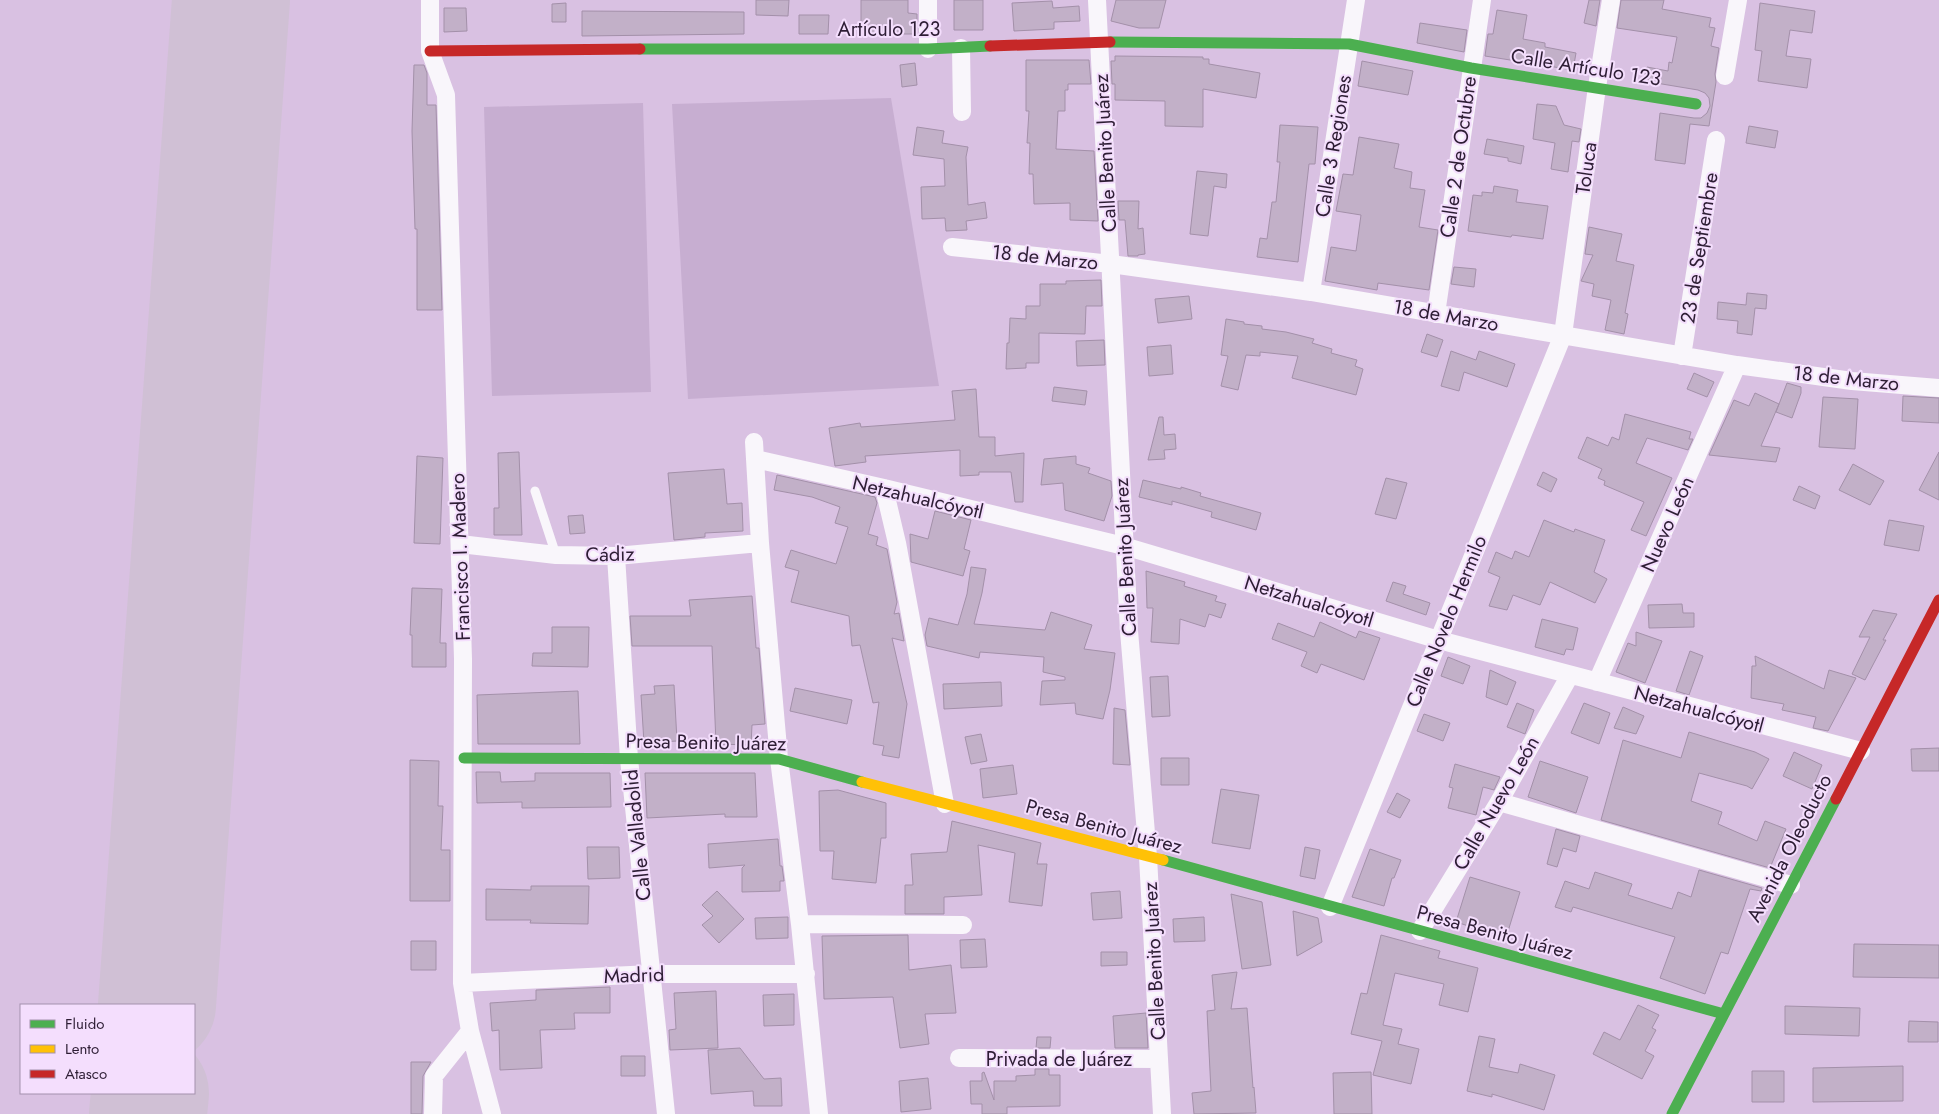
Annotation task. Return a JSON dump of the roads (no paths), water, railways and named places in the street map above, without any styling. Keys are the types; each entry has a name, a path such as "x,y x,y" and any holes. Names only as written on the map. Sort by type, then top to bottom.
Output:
{"street":[{"name":"Francisco I. Madero","path":"430,0 430,51 446,95 460,544 464,758 462,983 470,1031 492,1114"},
{"path":"928,0 928,50"},
{"name":"Calle Benito Juárez","path":"1097,0 1124,546 1129,631 1148,857 1162,1114"},
{"name":"Calle 3 Regiones","path":"1311,292 1356,0"},
{"name":"Calle 2 de Octubre","path":"1436,314 1482,0"},
{"name":"Toluca","path":"1563,335 1597,86 1611,0"},
{"path":"1725,76 1738,0"},
{"name":"Artículo 123","path":"430,51 841,48 928,50 1099,42 1348,44"},
{"name":"Calle Artículo 123","path":"1348,44 1471,68 1597,86 1600,89 1696,104"},
{"path":"961,48 962,112"},
{"name":"23 de Septiembre","path":"1682,356 1716,140"},
{"name":"18 de Marzo","path":"952,247 1111,264 1311,292 1737,366 1852,381 1939,388"},
{"name":"Calle Novelo Hermilo","path":"1330,906 1563,335"},
{"name":"Nuevo León","path":"1597,682 1737,366"},
{"path":"754,442 760,543 779,758 806,974 819,1114"},
{"name":"Netzahualcóyotl","path":"755,459 1124,546 1439,640 1860,751"},
{"path":"884,488 897,543 945,804"},
{"name":"Cádiz","path":"460,544 556,554 616,556 760,543"},
{"name":"Calle Valladolid","path":"616,556 629,758 666,1114"},
{"name":"Avenida Oleoducto","path":"1672,1114 1939,600"},
{"name":"Calle Nuevo León","path":"1420,931 1498,802 1570,675"},
{"name":"Presa Benito Juárez","path":"464,758 779,758 1724,1014"},
{"path":"1498,802 1791,885"},
{"path":"800,924 963,925"},
{"name":"Madrid","path":"462,983 652,974 806,974"},
{"path":"433,1114 434,1076 470,1031"},
{"name":"Privada de Juárez","path":"959,1058 1159,1059"}],"lane":[{"path":"535,491 556,554"}]}
